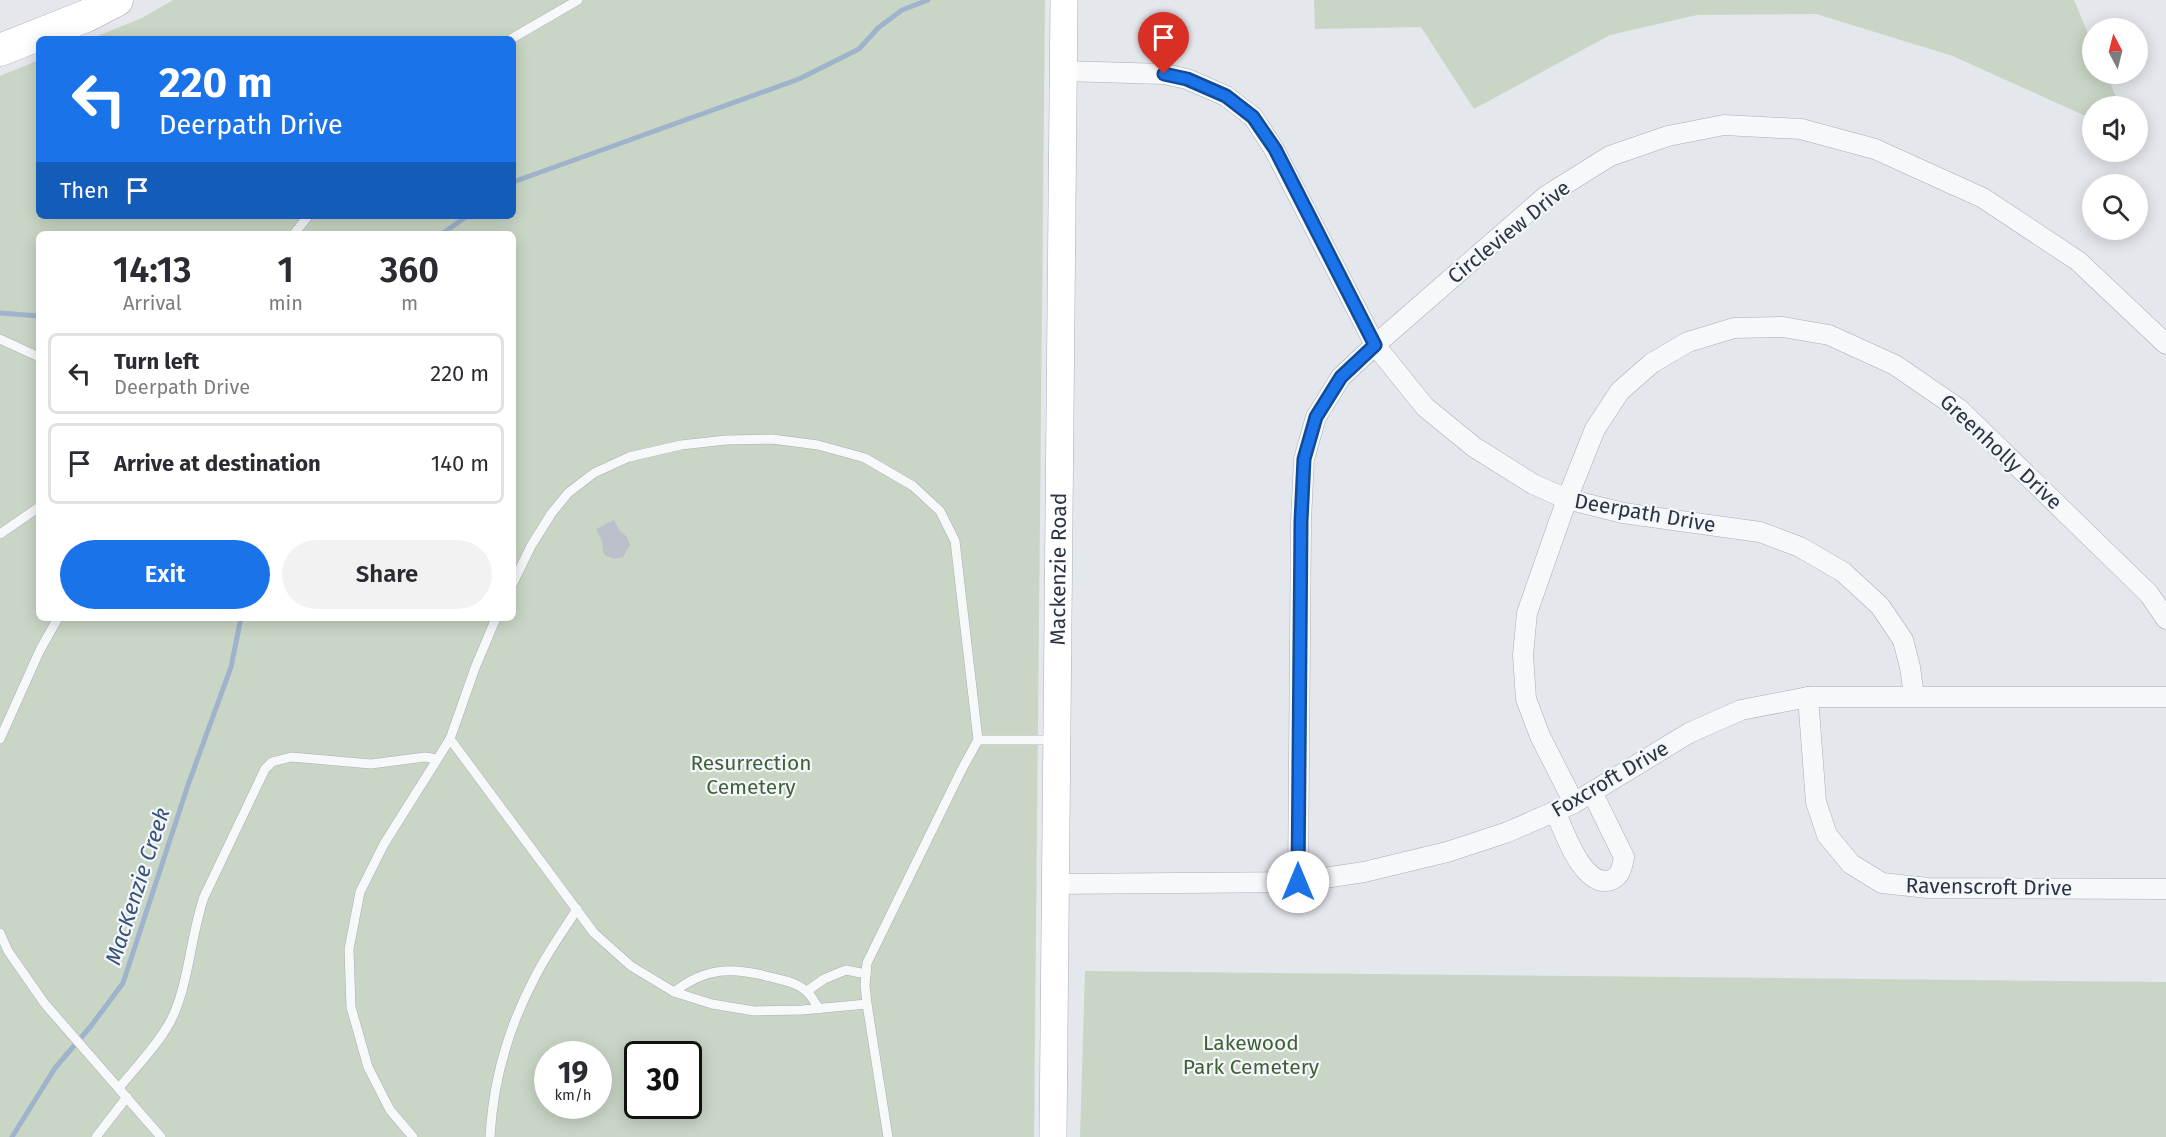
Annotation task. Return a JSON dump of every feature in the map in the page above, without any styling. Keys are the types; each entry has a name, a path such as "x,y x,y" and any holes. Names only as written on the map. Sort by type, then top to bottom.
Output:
{"main road":[{"path":"0,50 86,16 117,0"},
{"name":"Mackenzie Road","path":"1053,1137 1064,0"}],"street":[{"name":"Deerpath Drive","path":"1063,71 1164,74 1187,79 1226,96 1253,117 1275,149 1375,345 1425,407 1474,447 1533,484 1567,499 1623,513 1760,532 1800,547 1844,572 1880,606 1903,640 1911,667 1914,696"},
{"name":"Circleview Drive","path":"1298,882 1301,521 1304,459 1316,417 1341,377 1375,345 1546,196 1610,156 1668,136 1724,125 1801,129 1875,149 1983,198 2078,261 2166,344"},
{"name":"Greenholly Drive","path":"1574,803 1539,736 1526,699 1523,655 1527,614 1567,499 1595,429 1620,391 1652,363 1688,342 1734,328 1783,327 1829,335 1895,365 1959,408 2149,594 2166,619"},
{"name":"Foxcroft Drive","path":"1055,884 1298,882 1364,872 1447,852 1508,832 1574,803 1689,733 1741,710 1808,697 2166,697"},
{"name":"Ravenscroft Drive","path":"1808,697 1816,802 1827,835 1851,864 1882,883 1928,888 2166,889"},
{"path":"1555,811 1584,871 1593,879 1605,882 1616,878 1622,868 1624,857 1592,792"}],"lane":[{"path":"516,36 578,0"},
{"path":"296,231 306,219"},
{"path":"0,339 36,356"},
{"path":"516,577 531,546 551,514 568,493 594,473 629,457 681,445 726,440 772,439 818,445 865,458 913,486 940,511 955,541 978,740 867,963 867,1004 888,1137"},
{"path":"0,534 36,509"},
{"path":"0,739 39,650 56,621"},
{"path":"413,1137 390,1110 368,1067 351,1007 349,949 360,892 384,844 450,739 495,621"},
{"path":"450,739 594,933 631,966 674,992 712,1004 754,1011 819,1009 867,1004"},
{"path":"978,740 1057,740"},
{"path":"119,1088 163,1033 172,1017 204,897 265,769 272,762 291,757 371,764 425,757 437,759"},
{"path":"490,1137 491,1111 498,1075 510,1035 533,980 577,909"},
{"path":"0,933 8,951 57,1017 161,1137"},
{"path":"674,992 700,975 736,970 794,983 807,991 819,1009"},
{"path":"807,991 824,979 846,970 866,974"},
{"path":"96,1137 127,1097"}],"green space":[{"name":"Resurrection Cemetery","path":"173,0 1045,0 1034,1137 0,1137 0,76 36,61 36,219 516,219 516,36 97,36 142,18"},
{"path":"1314,0 2074,0 2082,19 2082,84 2110,84 2116,96 2082,96 2082,114 1953,56 1816,14 1697,15 1610,35 1474,109 1421,27 1315,29"},
{"name":"Lakewood Park Cemetery","path":"1085,971 2166,982 2166,1137 1080,1137"}],"building":[{"path":"614,520 630,545 623,557 614,559 605,555 596,529"}],"waterway":[{"path":"516,181 799,79 859,49 878,28 902,10 928,0"},
{"path":"446,231 463,219"},
{"path":"0,313 36,316"},
{"name":"MacKenzie Creek","path":"12,1137 55,1068 91,1026 123,983 188,785 231,667 240,621"}],"route":[{"path":"1164,74 1187,79 1226,96 1253,117 1275,149 1375,345 1341,377 1316,417 1304,459 1301,521 1298,882"}]}
